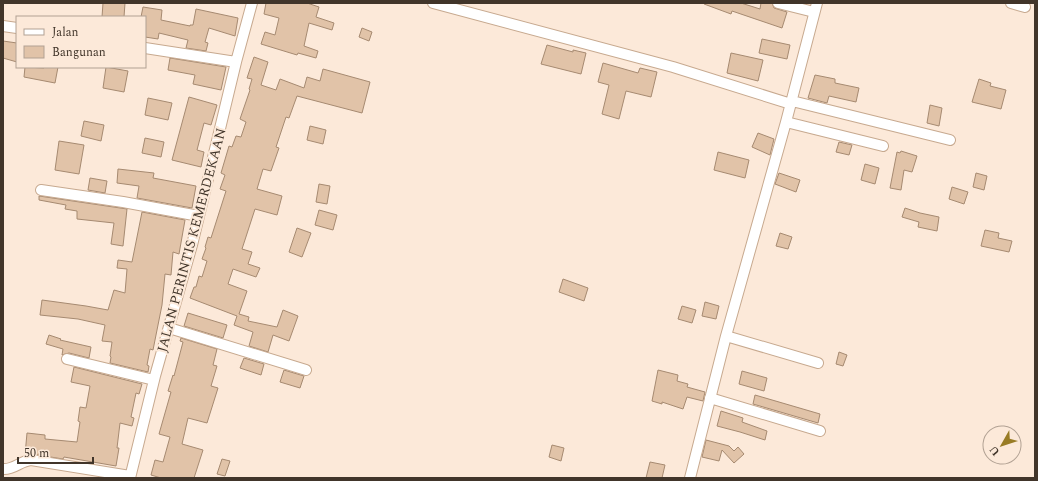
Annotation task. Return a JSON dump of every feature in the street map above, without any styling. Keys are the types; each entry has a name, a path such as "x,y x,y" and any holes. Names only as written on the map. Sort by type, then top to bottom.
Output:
{"street":[{"name":"JALAN PERINTIS KEMERDEKAAN","path":"130,477 154,380 199,216 236,62 252,3"},
{"path":"433,3 673,67 792,102 950,140"},
{"path":"690,478 726,336 792,102 815,8 778,3"},
{"path":"1011,3 1025,7"},
{"path":"3,26 16,28"},
{"path":"146,48 236,62"},
{"path":"786,122 883,146"},
{"path":"41,190 123,202 199,216"},
{"path":"169,328 306,370"},
{"path":"726,336 818,363"},
{"path":"67,359 154,380"},
{"path":"710,398 820,431"},
{"path":"3,469 11,468 26,460 31,460 130,477"}],"building":[{"path":"103,3 125,3 124,16 102,16"},
{"path":"266,3 307,3 319,7 316,17 334,23 332,30 309,23 304,46 318,51 316,58 298,53 297,55 261,44 265,32 275,35 279,18 264,14"},
{"path":"704,3 741,3 760,9 761,3 772,3 774,8 787,12 782,28 732,11 731,14"},
{"path":"143,7 162,10 161,20 190,26 193,25 196,9 238,18 235,36 209,28 205,42 208,43 206,51 186,48 188,40 159,33 158,39 146,37 146,16 141,16"},
{"path":"362,28 372,32 369,41 359,37"},
{"path":"762,39 790,45 787,59 759,53"},
{"path":"3,41 16,43 16,62 3,58"},
{"path":"547,45 573,52 573,50 586,53 581,74 541,64"},
{"path":"731,53 763,60 758,81 727,73"},
{"path":"254,57 268,62 261,85 276,90 280,79 304,88 307,77 320,81 323,69 370,82 362,113 297,96 289,118 286,117 276,147 279,148 271,171 263,169 257,189 282,196 277,215 255,209 242,249 252,252 248,264 260,268 256,277 233,269 228,284 247,291 239,314 249,317 248,321 277,327 283,310 298,316 289,341 273,335 268,352 249,346 253,332 234,325 237,316 190,298 194,287 196,287 199,276 202,277 207,261 202,259 206,248 205,247 208,237 211,238 226,191 220,189 225,175 221,173 229,146 232,147 236,136 241,137 246,122 240,119 250,90 252,79 247,78"},
{"path":"170,58 226,67 221,90 193,84 195,75 168,70"},
{"path":"603,63 638,73 640,68 657,72 651,97 626,91 619,119 602,114 609,85 598,82"},
{"path":"25,68 58,68 55,83 24,77"},
{"path":"106,68 128,71 124,92 103,88"},
{"path":"815,75 835,79 835,83 859,88 856,102 829,96 827,103 808,98"},
{"path":"979,79 991,83 990,86 1006,90 1001,109 972,102"},
{"path":"189,97 217,105 211,125 204,123 197,150 204,152 201,167 172,160"},
{"path":"148,98 172,103 168,120 145,115"},
{"path":"930,105 942,108 939,126 927,123"},
{"path":"84,121 104,125 101,141 81,136"},
{"path":"310,126 326,130 323,144 307,140"},
{"path":"758,133 774,139 770,155 752,147"},
{"path":"145,138 164,142 161,157 142,153"},
{"path":"59,141 84,145 79,174 55,170"},
{"path":"839,142 852,145 849,155 836,152"},
{"path":"901,151 917,156 912,172 904,170 901,190 890,188 897,152 900,153"},
{"path":"718,152 749,160 745,178 714,170"},
{"path":"865,164 879,168 875,184 861,180"},
{"path":"118,169 154,173 153,178 196,186 192,208 137,198 139,186 117,183"},
{"path":"779,173 800,180 796,192 775,184"},
{"path":"976,173 987,176 984,190 973,187"},
{"path":"90,178 107,181 105,193 88,190"},
{"path":"319,184 330,186 327,204 316,202"},
{"path":"952,187 968,192 964,204 949,199"},
{"path":"39,196 127,209 123,246 111,244 114,223 77,219 77,211 65,209 66,205 39,200"},
{"path":"905,208 939,217 937,231 918,227 919,222 902,217"},
{"path":"319,210 337,215 333,230 315,225"},
{"path":"142,212 185,220 179,254 173,252 171,275 165,274 162,305 153,350 150,349 147,365 149,366 148,372 110,363 112,342 102,341 105,325 78,319 40,315 42,300 108,310 114,290 125,293 127,269 117,268 118,260 132,262"},
{"path":"297,228 311,233 302,257 289,252"},
{"path":"985,230 999,233 998,238 1012,241 1009,252 981,246"},
{"path":"780,233 792,237 788,249 776,246"},
{"path":"563,279 588,288 584,301 559,292"},
{"path":"705,302 719,306 716,319 702,316"},
{"path":"682,306 696,310 692,323 678,319"},
{"path":"188,313 227,325 223,338 184,326"},
{"path":"49,335 61,339 60,340 91,347 89,358 69,353 62,355 63,349 46,344"},
{"path":"181,338 217,349 213,365 217,366 211,386 218,388 207,423 188,418 182,444 203,450 194,478 161,478 151,475 155,460 163,462 170,437 159,434 171,392 168,391 173,375 174,376 183,342 180,341"},
{"path":"839,352 847,355 843,366 836,364"},
{"path":"244,358 264,364 261,375 240,368"},
{"path":"74,367 142,384 139,394 136,393 131,417 134,418 132,426 120,423 117,448 119,448 116,466 64,457 63,459 32,454 25,455 27,433 45,435 45,439 77,442 80,422 78,421 80,407 86,408 90,386 71,382"},
{"path":"284,370 304,376 300,388 280,382"},
{"path":"658,370 678,375 677,381 688,384 687,387 705,392 703,401 687,397 683,409 662,402 662,404 652,401"},
{"path":"742,371 767,378 764,391 739,384"},
{"path":"755,395 820,414 818,423 753,404"},
{"path":"721,411 743,418 742,422 767,431 765,440 717,426"},
{"path":"706,440 729,446 734,451 738,447 744,454 734,463 722,450 719,461 702,457"},
{"path":"552,445 564,448 561,461 549,457"},
{"path":"222,459 230,461 225,476 217,474"},
{"path":"650,462 665,465 662,478 646,478"}]}
